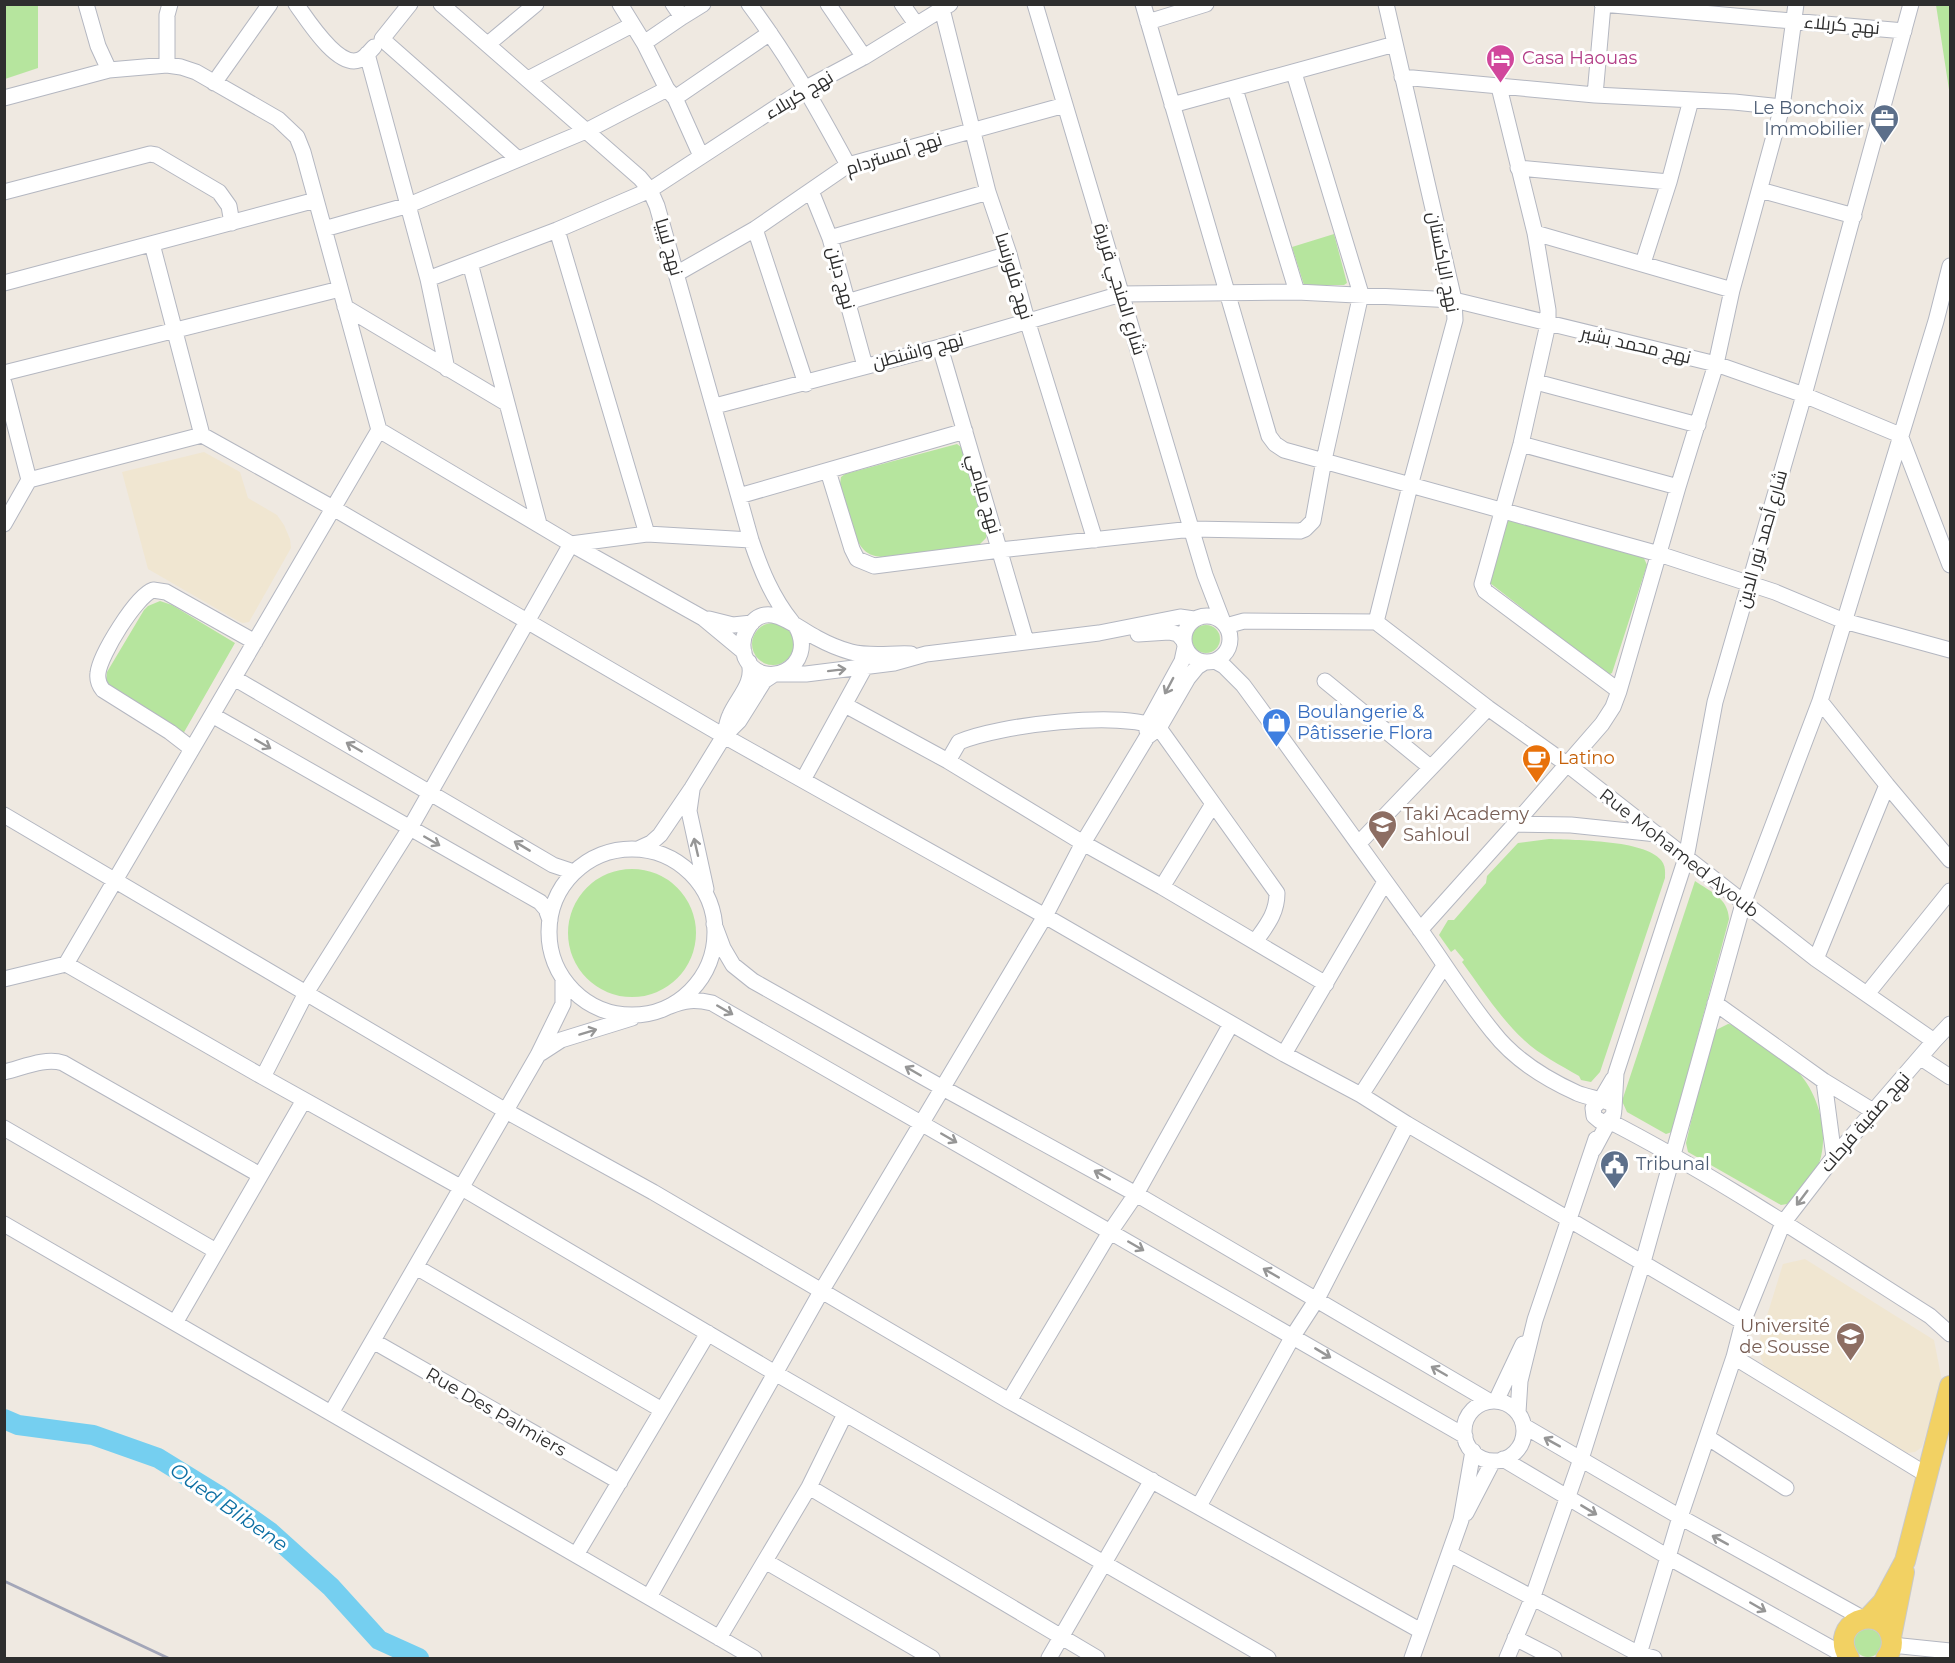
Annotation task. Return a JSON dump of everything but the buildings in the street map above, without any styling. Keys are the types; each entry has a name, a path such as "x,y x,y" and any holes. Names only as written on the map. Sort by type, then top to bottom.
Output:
{"main road":[{"path":"1889,1651 1904,1577 1905,1561 1950,1386"},
{"path":"1849,1658 1843,1642 1849,1627 1866,1618 1883,1602 1905,1561"},
{"path":"1866,1618 1883,1624 1889,1651"}],"street":[{"path":"86,4 98,46 109,70"},
{"path":"167,65 167,15 170,4"},
{"path":"214,83 270,4"},
{"path":"296,4 326,44 342,58 353,61 363,58 382,39 410,4"},
{"name":"نهج ليبيا","path":"441,4 640,178 650,190 657,206 715,406 751,540 762,573 780,607 794,624"},
{"path":"488,44 536,4"},
{"path":"620,4 644,43 701,156"},
{"path":"644,43 678,11 704,4"},
{"path":"748,4 806,88 848,165"},
{"path":"828,4 864,57"},
{"path":"902,4 916,24"},
{"name":"شارع المنجي قريرة","path":"1035,4 1205,575 1224,624"},
{"path":"1143,4 1269,436 1275,444 1284,450 1659,554 1775,592 1844,621 1950,650"},
{"path":"1148,22 1206,4"},
{"name":"نهج الباكستان","path":"1376,622 1455,320 1455,300 1386,4"},
{"path":"1420,930 1568,765 1613,707 1716,364 1732,290 1782,107 1796,4"},
{"name":"شارع أحمد نور الدين","path":"1535,1320 1594,1149 1597,1130 1686,858 1715,702 1804,395 1911,4"},
{"path":"1595,95 1602,5"},
{"name":"نهج كربلاء","path":"1602,5 1904,31"},
{"name":"نهج كربلاء","path":"428,279 556,230 650,190 806,88 864,57 946,7"},
{"name":"نهج فلورنسا","path":"946,7 972,130 988,192 1009,254 1095,540"},
{"path":"528,79 633,26"},
{"path":"324,229 409,205 671,94 770,33"},
{"path":"382,39 518,159"},
{"path":"1172,105 1395,44"},
{"path":"367,54 428,279 447,369"},
{"path":"4,98 109,70 167,65 196,72 278,120 297,137 379,430 571,544 703,618 746,657 755,669 776,674 806,674 865,667 894,663 926,654 1099,633 1180,617 1212,616 1224,624 1230,639 1226,653 1197,668 1152,729 1083,843 1045,916 822,1290 649,1597"},
{"path":"828,471 852,549 857,559 865,563 883,565 1000,549 1192,529 1305,530 1312,520 1361,294 1293,73"},
{"path":"1402,77 1595,95 1782,107"},
{"path":"1499,87 1534,233 1548,310 1548,324 1521,444 1482,580 1485,591 1619,691"},
{"path":"1235,89 1297,292"},
{"path":"1643,263 1669,182 1691,100"},
{"name":"نهج أمستردام","path":"676,274 755,228 848,165 1065,105"},
{"path":"4,192 150,154 156,155 219,192 229,206 232,223"},
{"path":"1518,168 1669,182"},
{"path":"1760,190 1854,216"},
{"name":"نهج دبلن","path":"811,191 830,238 865,366"},
{"path":"830,238 988,192"},
{"path":"4,284 316,200"},
{"path":"755,228 806,384"},
{"path":"556,230 647,534"},
{"path":"1534,233 1732,290"},
{"path":"152,244 202,435"},
{"path":"847,302 1009,254"},
{"path":"470,263 539,524"},
{"path":"1507,1659 1532,1599 1581,1459 1643,1262 1743,904 1820,701 1900,435 1943,320 1950,266"},
{"path":"4,373 340,289"},
{"name":"نهج محمد بشير","path":"1227,292 1361,294 1455,300 1716,364 1804,395 1900,435"},
{"name":"نهج واشنطن","path":"715,406 806,384 1121,294 1227,292"},
{"path":"345,307 506,403"},
{"name":"نهج ميامي","path":"940,347 1026,641"},
{"path":"1536,382 1698,425"},
{"path":"4,383 29,480 4,524"},
{"path":"66,964 379,430"},
{"path":"739,496 965,431"},
{"path":"29,480 202,435 333,508 724,736 1045,916 1284,1054 1361,1095 1407,1125 1743,1322"},
{"path":"1900,435 1950,565"},
{"path":"1521,444 1678,487"},
{"path":"571,544 647,534 751,540"},
{"path":"263,1077 306,993 410,828 571,544"},
{"name":"نهج ليبيا","path":"755,621 764,604 762,573"},
{"name":"شارع المنجي قريرة","path":"1197,618 1206,603 1205,575"},
{"path":"192,749 170,732 103,690 97,681 103,656 142,597 153,590 166,592 255,642"},
{"path":"703,618 733,625 776,615 817,638 850,652 868,655 926,654"},
{"path":"1152,729 1182,661 1186,629 1197,618"},
{"path":"724,736 730,716 750,680 751,670 746,657 744,637 755,621"},
{"path":"1224,624 1244,621 1376,622"},
{"name":"Rue Mohamed Ayoub","path":"1376,622 1488,708 1568,765 1816,959 1934,1041"},
{"path":"638,849 651,843 660,835 724,736 739,721 764,681 796,664 801,655 802,645 801,635 794,624"},
{"path":"1099,633 1169,632 1178,634 1193,657 1224,666 1243,685 1359,843 1444,966 1493,1033 1510,1051 1529,1066 1575,1092 1641,1137 1930,1316 1950,1334"},
{"path":"1229,646 1243,685"},
{"path":"803,780 865,667"},
{"path":"234,678 553,864 574,872"},
{"path":"1325,681 1431,767"},
{"path":"1820,701 1950,860"},
{"path":"845,705 948,761 1083,843 1326,984"},
{"path":"1359,843 1488,708"},
{"path":"212,715 540,902 546,909 550,920"},
{"path":"948,761 959,742 984,734 1030,725 1084,720 1152,729 1213,804 1277,893 1276,908 1272,918 1255,942"},
{"path":"1816,959 1887,785"},
{"path":"692,788 689,811 691,827 714,924 723,948 734,965 753,981 941,1088 1136,1194 1493,1401 1508,1404 1521,1419 1581,1459 1680,1517 1866,1618"},
{"path":"1162,887 1213,804"},
{"path":"4,815 506,1112 653,1192 1009,1401 1421,1631"},
{"path":"1515,824 1571,825 1657,834"},
{"path":"641,1015 618,1014 597,1007 578,995 563,978 554,960 550,940 550,920 563,886 574,872 588,861 604,854 638,849 657,853 674,861 689,872 702,887 710,904"},
{"path":"1284,1054 1385,882"},
{"path":"1867,994 1950,891"},
{"path":"669,1006 686,995 699,981 709,963 714,944 714,924"},
{"path":"4,979 66,964 462,1188 845,1414 1268,1659"},
{"path":"1361,1095 1444,966"},
{"path":"331,1413 538,1055 563,1004 563,978"},
{"path":"538,1055 561,1040 684,1001 696,999 712,1003 1465,1436"},
{"path":"1715,1003 1824,1081 1873,1111"},
{"path":"1009,1401 1110,1232 1136,1194 1232,1024"},
{"name":"نهج صفية فرحات","path":"1644,1657 1680,1517 1734,1357 1743,1322 1783,1223 1834,1157 1950,1024"},
{"path":"1921,1058 1950,1077"},
{"path":"4,1072 55,1060 63,1063 260,1175"},
{"path":"1824,1081 1834,1157"},
{"path":"175,1323 304,1100"},
{"path":"1199,1506 1293,1336 1317,1299 1407,1125"},
{"path":"4,1128 216,1251"},
{"path":"4,1224 754,1659"},
{"path":"416,1267 662,1410"},
{"path":"1930,1316 1950,1324"},
{"path":"1535,1320 1493,1401 1479,1405 1470,1413 1465,1424 1465,1436 1473,1451 1482,1458 1498,1460 1568,1498 1849,1658"},
{"path":"1461,1520 1498,1460 1513,1454 1521,1444 1520,1381 1535,1320"},
{"path":"576,1556 708,1333"},
{"name":"Rue Des Palmiers","path":"373,1341 620,1482"},
{"path":"1734,1357 1927,1475"},
{"path":"719,1638 809,1487 845,1414"},
{"path":"1707,1437 1786,1488"},
{"path":"1412,1659 1461,1520 1473,1451"},
{"path":"1049,1659 1152,1480"},
{"path":"809,1487 1097,1659"},
{"path":"1450,1554 1644,1657"},
{"path":"765,1561 932,1659"},
{"path":"1515,1638 1554,1659"},
{"path":"1889,1651 1950,1650"}],"shaded area":[{"path":"204,452 240,472 248,498 277,515 290,539 291,548 249,622 238,621 148,569 122,472"},
{"name":"Université de Sousse","path":"1805,1259 1934,1340 1942,1381 1922,1447 1915,1452 1907,1453 1765,1368 1757,1348 1783,1264"}],"green space":[{"path":"4,5 38,5 38,68 5,79"},
{"path":"1936,5 1950,5 1950,96"},
{"path":"1334,234 1347,283 1344,285 1304,285 1292,247"},
{"path":"957,444 961,447 988,529 986,538 979,545 881,557 866,552 859,544 852,528 840,484 841,477"},
{"path":"1513,520 1643,556 1647,565 1612,673 1608,675 1490,583 1505,524"},
{"path":"160,601 172,605 235,643 183,734 111,691 106,682 107,672 144,610"},
{"path":"773,623 788,629 794,644 788,659 773,665 758,659 752,644 758,629"},
{"path":"1206,625 1216,629 1220,639 1216,649 1206,653 1196,649 1192,639 1196,629"},
{"path":"1549,839 1609,842 1640,848 1653,853 1664,864 1665,869 1665,878 1600,1072 1591,1082 1581,1080 1579,1076 1543,1055 1524,1040 1491,1002 1462,962 1464,960 1455,949 1451,952 1439,935 1448,920 1454,920 1486,883 1487,876 1518,843"},
{"path":"632,869 657,874 677,888 691,908 696,933 691,958 677,978 657,992 632,997 607,992 587,978 573,958 568,933 573,908 587,888 607,874"},
{"path":"1695,881 1713,892 1722,901 1726,906 1729,919 1672,1132 1666,1134 1627,1112 1622,1101"},
{"path":"1728,1024 1736,1025 1792,1066 1807,1084 1818,1108 1823,1135 1820,1161 1809,1182 1787,1204 1781,1205 1688,1152 1686,1143 1712,1032"},
{"path":"1868,1629 1878,1633 1882,1643 1878,1653 1868,1657 1858,1653 1854,1643 1858,1633"}],"waterway":[{"name":"Oued Blibene","path":"4,1419 18,1425 93,1435 158,1458 218,1495 270,1532 331,1587 379,1640 419,1658"}],"railway":[{"path":"4,1581 168,1658"}],"place":[{"name":"Casa Haouas","path":"1501,84"},
{"name":"Le Bonchoix Immobilier","path":"1885,144"},
{"name":"Boulangerie & Pâtisserie Flora","path":"1276,748"},
{"name":"Latino","path":"1537,784"},
{"name":"Taki Academy Sahloul","path":"1382,850"},
{"name":"Tribunal","path":"1615,1190"},
{"name":"Université de Sousse","path":"1851,1362"}]}
